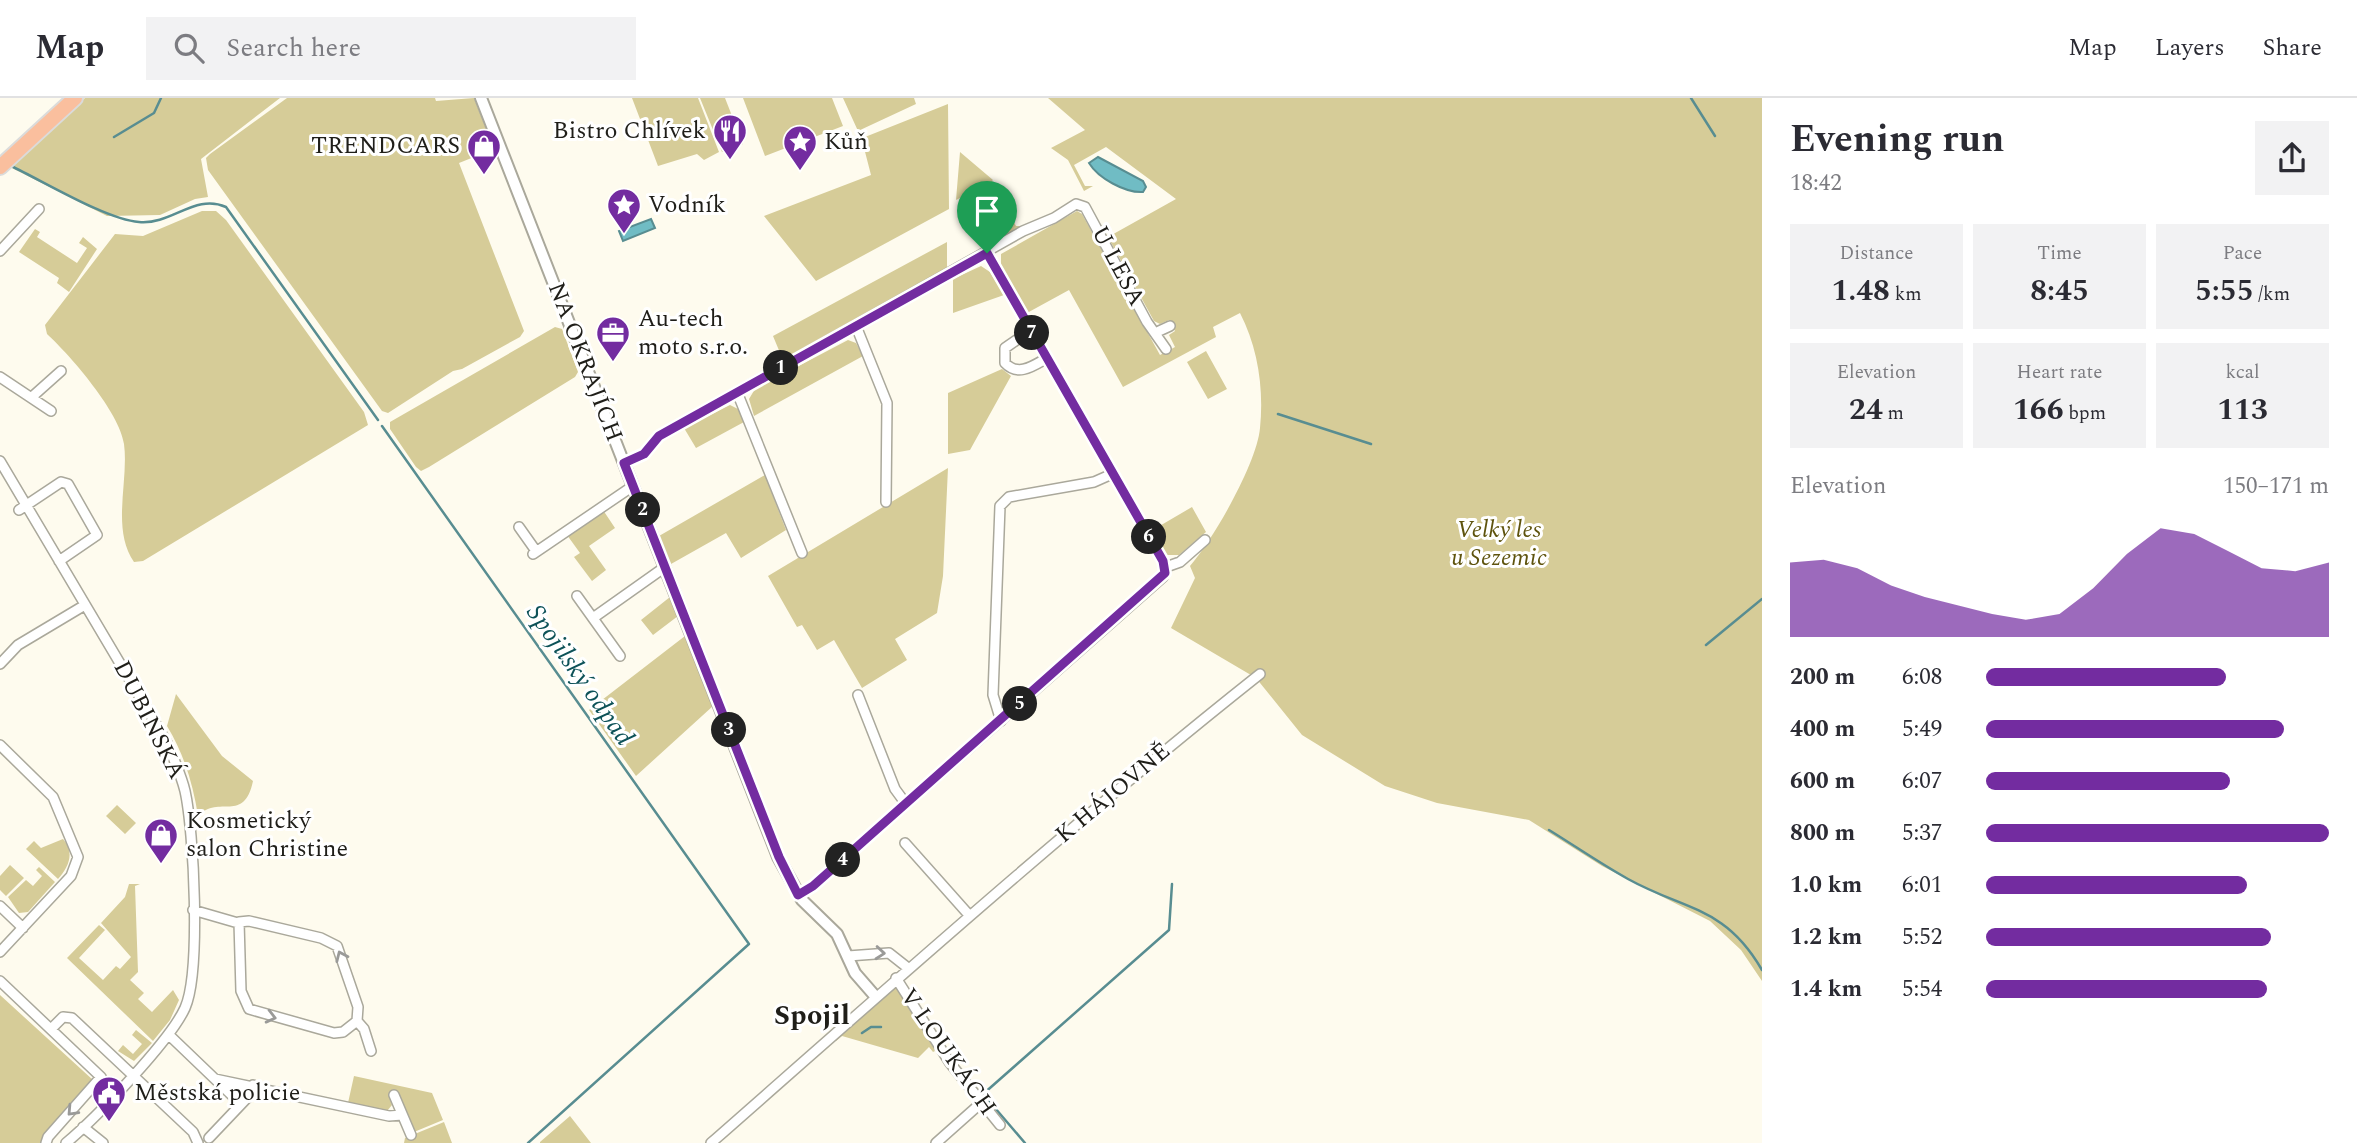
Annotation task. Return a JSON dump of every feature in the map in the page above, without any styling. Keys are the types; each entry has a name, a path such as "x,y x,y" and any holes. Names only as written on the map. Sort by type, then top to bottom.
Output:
{"main road":[{"path":"0,167 75,98"}],"street":[{"name":"NA OKRAJÍCH","path":"481,98 779,857 798,895 834,930 855,973 875,996"},
{"name":"U LESA","path":"987,253 1072,206 1082,205 1094,220 1147,322 1157,332 1166,349"},
{"path":"0,251 39,209"},
{"path":"624,463 644,454 659,436 987,253 1166,567 1163,577 813,886 798,895"},
{"path":"856,326 887,403 886,502"},
{"path":"1157,332 1170,326"},
{"path":"1031,330 1006,348 1005,363 1018,370 1047,358"},
{"path":"33,396 61,371"},
{"path":"0,377 33,396 51,411"},
{"path":"737,392 802,553"},
{"name":"DUBINSKÁ","path":"0,461 23,507 59,561 166,741 179,772 189,814 193,910 192,985 183,1013 169,1035 66,1143"},
{"path":"1001,721 993,695 1000,506 1009,498 1094,482 1112,474"},
{"path":"23,507 65,482 90,520 96,538 59,561"},
{"path":"519,527 535,552 633,486"},
{"path":"1166,567 1180,562 1205,540"},
{"path":"593,618 665,567"},
{"path":"577,596 620,656"},
{"path":"0,664 18,645 85,605"},
{"name":"K HÁJOVNĚ","path":"711,1143 875,996 1139,769 1260,674"},
{"path":"858,695 895,789 906,804"},
{"path":"0,745 53,797 78,857 71,876 0,952"},
{"path":"905,843 969,915"},
{"path":"0,906 23,928"},
{"path":"193,910 238,923 245,920 261,923 321,938 337,946 358,1007 357,1021 347,1030 334,1033 249,1009 241,991 238,923"},
{"path":"848,956 889,953 908,968"},
{"name":"V LOUKÁCH","path":"896,978 950,1063 1000,1125"},
{"path":"0,981 99,1074 100,1081 48,1137 46,1143"},
{"path":"51,1029 64,1017 72,1018 193,1132 198,1143"},
{"path":"357,1021 364,1029 371,1051"},
{"path":"169,1035 241,1104"},
{"path":"215,1079 389,1116 402,1115"},
{"path":"209,1138 241,1104 253,1085"},
{"path":"394,1095 411,1135"},
{"path":"936,1143 981,1103"},
{"path":"83,1127 103,1143"}],"green space":[{"path":"85,98 280,98 201,159 208,197 195,199 160,215 107,216 10,167"},
{"path":"287,98 435,98 436,101 474,98 494,149 459,163 524,331 520,337 462,369 453,371 388,413 382,411 208,170 206,158 210,154"},
{"path":"632,98 698,98 719,152 704,160 697,154 658,166"},
{"path":"700,98 725,98 743,144 722,152"},
{"path":"743,98 832,98 843,126 765,156"},
{"path":"843,98 914,98 916,104 858,131"},
{"name":"Velký les u Sezemic","path":"1048,98 1762,98 1762,981 1741,950 1710,921 1602,866 1529,820 1437,803 1385,786 1302,735 1256,678 1171,628 1195,578 1190,566 1210,538 1243,480 1257,443 1261,398 1255,354 1240,313 1213,327 1216,337 1123,387 1069,290 1027,313 1001,266 1001,254 1077,211 1082,214 1160,355 1175,347 1169,335 1175,331 1169,320 1160,324 1154,321 1108,237 1176,199 1106,147 1074,165 1085,186 1093,186 1084,191 1068,160 1051,148 1085,130"},
{"path":"948,104 949,209 816,281 764,216 871,175 863,144 865,137"},
{"path":"960,152 993,180 1016,226 1021,226 992,242 966,195 956,200"},
{"path":"202,211 216,211 226,220 364,412 368,425 143,561 134,562 123,535 125,458 121,431 104,401 81,370 47,334 45,325 115,234 143,236"},
{"path":"35,229 40,232 37,237 77,263 87,248 79,243 83,237 97,249 69,292 57,283 59,278 19,252"},
{"path":"947,242 947,269 783,360 773,336"},
{"path":"981,266 990,272 1004,295 953,313 953,279"},
{"path":"555,327 562,329 578,372 575,377 429,467 421,471 416,467 390,429 390,422"},
{"path":"848,340 856,343 863,356 754,416 749,399 755,389"},
{"path":"1206,351 1227,389 1208,399 1187,362"},
{"path":"1002,369 1011,376 970,450 948,454 948,393"},
{"path":"730,405 738,409 744,422 696,448 684,428"},
{"path":"948,468 943,576 937,613 895,639 907,660 862,688 834,640 817,650 802,625 797,627 768,576"},
{"path":"765,475 786,530 741,558 726,533 671,564 659,536"},
{"path":"1192,507 1206,532 1179,555 1166,555 1151,531"},
{"path":"603,510 615,528 589,546 606,570 592,581 574,557 580,553 567,535"},
{"path":"670,597 678,616 653,635 641,620"},
{"path":"685,636 713,706 636,776 589,710"},
{"path":"176,694 222,756 253,781 244,802 214,807 198,816 187,769 167,726"},
{"path":"117,805 136,823 125,834 106,816"},
{"path":"63,839 70,854 65,870 58,879 26,849 34,841 41,848"},
{"path":"10,865 24,878 6,896 0,890 0,876"},
{"path":"39,867 55,882 28,912 19,913 8,897 26,880 33,886 42,876 36,870"},
{"path":"129,884 140,884 135,886 138,972 130,980 144,993 138,999 152,1012 173,990 179,1000 170,1020 153,1041 67,958 99,925 105,930 79,958 103,980 116,966 120,969 131,957 101,923 125,897"},
{"path":"895,987 905,995 904,1001 937,1050 933,1052 929,1047 918,1058 842,1036 836,1041 834,1038"},
{"path":"0,995 93,1080 43,1143 0,1143"},
{"path":"136,1030 152,1043 134,1061 118,1051 123,1045 133,1054 142,1044 132,1035"},
{"path":"354,1076 432,1093 443,1120 414,1132 398,1091 389,1095 392,1105 387,1111 348,1103"},
{"path":"570,1116 591,1143 540,1143 540,1142"},
{"path":"444,1122 452,1143 404,1143 405,1138"}],"water":[{"path":"1098,157 1143,181 1146,187 1143,192 1120,187 1105,179 1089,163"},
{"path":"651,219 655,228 623,241 619,231"}],"waterway":[{"path":"114,137 154,113 161,98"},
{"path":"1691,98 1715,136"},
{"name":"Spojilský odpad","path":"11,166 110,215 126,220 151,222 204,204 226,207 378,420"},
{"path":"1278,414 1371,444"},
{"name":"Spojilský odpad","path":"382,426 749,944 528,1143"},
{"path":"1706,645 1762,599"},
{"path":"1549,830 1628,879 1703,912 1719,922 1734,933 1762,970"},
{"path":"982,1095 1169,930 1172,884"},
{"path":"862,1033 871,1027 881,1027"},
{"name":"Spojilský odpad","path":"989,1101 1025,1143"}],"place":[{"name":"Bistro Chlívek","path":"730,161"},
{"name":"Kůň","path":"800,172"},
{"name":"TRENDCARS","path":"484,176"},
{"name":"Vodník","path":"624,235"},
{"name":"Au-tech moto s.r.o.","path":"613,363"},
{"name":"Kosmetický salon Christine","path":"161,865"},
{"name":"Městská policie","path":"109,1123"}],"district":[{"name":"Spojil","path":"812,1015"}],"route":[{"path":"987,253 1163,561 1165,573 813,886 798,895 779,857 624,463 644,454 659,436 987,253"}]}
